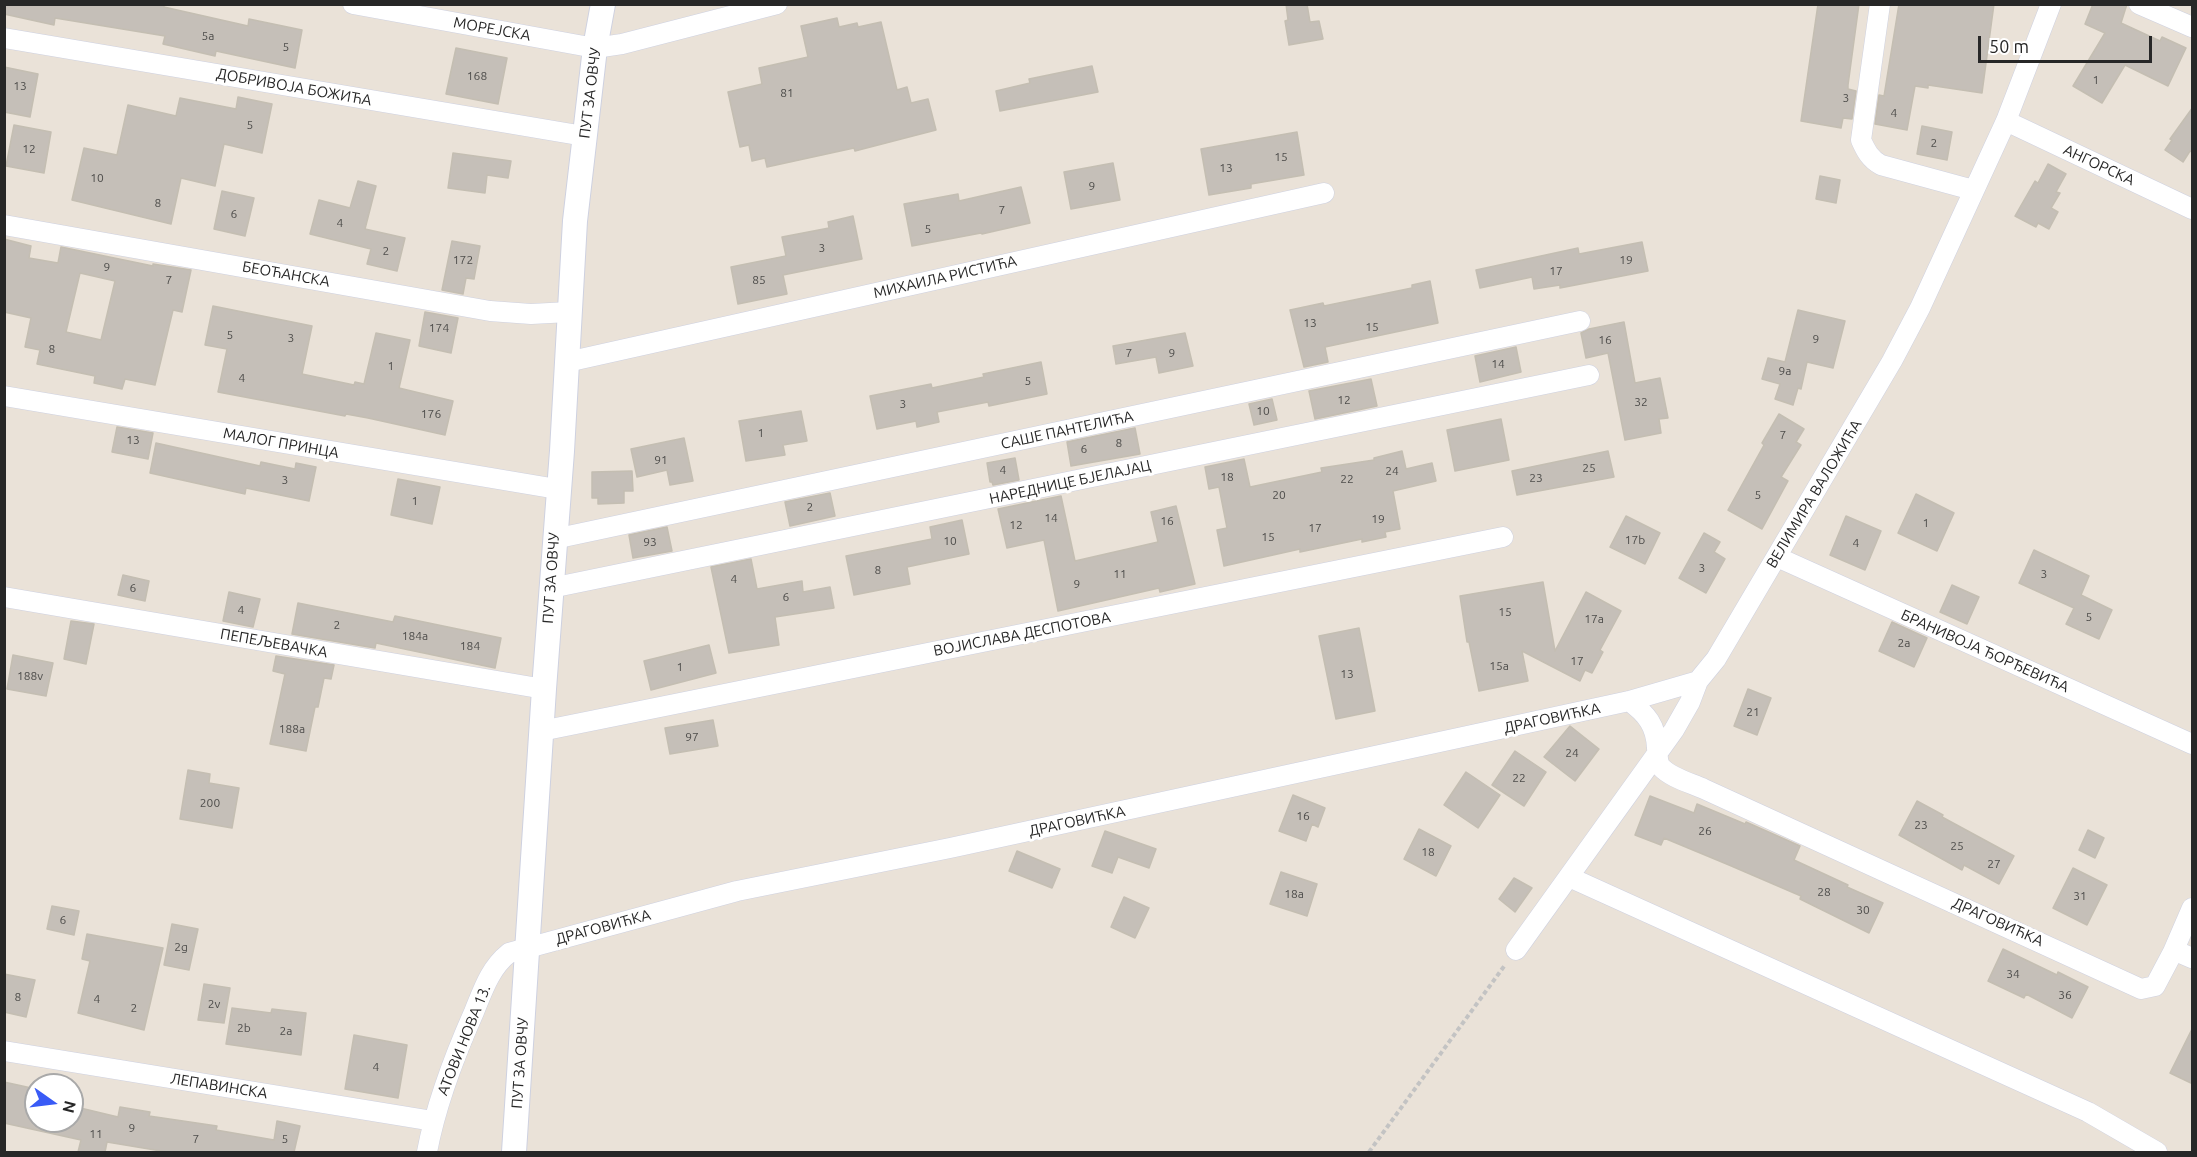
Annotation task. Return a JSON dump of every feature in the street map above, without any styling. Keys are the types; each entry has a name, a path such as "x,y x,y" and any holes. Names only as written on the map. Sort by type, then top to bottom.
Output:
{"street":[{"name":"МОРЕЈСКА","path":"353,4 595,48 622,44 777,4"},
{"name":"ПУТ ЗА ОВЧУ","path":"514,1152 575,221 595,48 603,4"},
{"path":"1880,4 1861,140 1866,151 1873,160 1881,165 1973,190"},
{"name":"ВЕЛИМИРА ВАЛОЖИЋА","path":"1516,950 1674,730 1690,702 1698,681 1716,659 1892,361 1920,308 2006,121 2051,4"},
{"path":"2139,4 2193,27"},
{"name":"ДОБРИВОЈА БОЖИЋА","path":"4,38 584,136"},
{"name":"АНГОРСКА","path":"2006,121 2193,209"},
{"name":"МИХАИЛА РИСТИЋА","path":"567,362 1324,193"},
{"name":"БЕОЋАНСКА","path":"4,225 490,311 531,314 569,312"},
{"name":"САШЕ ПАНТЕЛИЋА","path":"554,539 1580,321"},
{"name":"НАРЕДНИЦЕ БЈЕЛАЈАЦ","path":"551,588 1589,375"},
{"name":"МАЛОГ ПРИНЦА","path":"4,396 557,489"},
{"name":"ВОЈИСЛАВА ДЕСПОТОВА","path":"541,731 1503,537"},
{"name":"БРАНИВОЈА ЂОРЂЕВИЋА","path":"1777,557 2193,744"},
{"name":"ПЕПЕЉЕВАЧКА","path":"4,597 543,689"},
{"name":"ДРАГОВИЋКА","path":"527,947 737,891 950,848 1629,702 1698,681"},
{"name":"ДРАГОВИЋКА","path":"1629,702 1647,715 1657,737 1657,760 1661,767 1673,775 2141,989 2155,986 2173,952"},
{"path":"1569,877 2088,1112 2157,1152"},
{"path":"2193,908 2173,952 2193,958"},
{"name":"АТОВИ НОВА 13.","path":"427,1152 433,1121 458,1047 489,975 508,953 527,947"},
{"name":"ЛЕПАВИНСКА","path":"4,1052 433,1121"}],"path":[{"path":"1369,1152 1516,950"}],"building":[{"path":"4,4 164,4 164,7 248,26 249,19 302,30 295,68 216,51 215,56 163,44 165,36 55,18 54,25 4,14"},
{"path":"1286,4 1307,4 1310,22 1319,21 1323,39 1289,45 1285,21 1288,20"},
{"path":"1818,4 1859,4 1848,85 1848,89 1856,91 1852,119 1843,118 1841,128 1801,121"},
{"path":"1899,4 1994,4 1982,93 1928,85 1928,88 1915,86 1907,130 1875,124 1879,95 1884,96"},
{"path":"2093,4 2127,4 2121,23 2160,41 2162,37 2186,48 2168,86 2125,65 2102,103 2073,86 2105,33 2085,24"},
{"path":"837,18 839,27 857,23 858,27 881,22 897,90 907,87 911,103 928,99 936,130 855,151 854,148 767,167 765,158 752,161 749,145 740,147 728,92 762,84 759,68 808,57 801,26"},
{"path":"456,48 507,58 498,104 446,94"},
{"path":"1092,66 1098,92 1000,111 996,91 1030,83 1029,79"},
{"path":"4,67 38,74 30,117 4,112"},
{"path":"238,97 272,104 262,153 224,144 215,186 181,178 171,224 72,200 84,148 117,155 128,105 176,116 180,98 236,109"},
{"path":"2193,107 2193,153 2190,151 2183,162 2165,150 2172,140 2170,139"},
{"path":"14,125 51,132 44,173 6,166"},
{"path":"1922,126 1952,132 1947,160 1917,154"},
{"path":"1297,132 1304,175 1251,184 1251,188 1209,195 1201,149"},
{"path":"453,153 511,161 508,178 487,175 485,193 448,188"},
{"path":"1113,163 1120,200 1071,209 1064,172"},
{"path":"2048,164 2066,174 2056,192 2060,193 2051,208 2058,212 2049,229 2038,223 2036,227 2015,216 2035,181 2038,183"},
{"path":"1820,176 1840,180 1836,203 1816,199"},
{"path":"358,181 376,186 365,229 405,238 397,271 367,264 371,249 310,234 319,200 350,208"},
{"path":"1021,187 1030,223 912,246 904,204 958,194 959,201"},
{"path":"222,191 254,198 245,236 214,229"},
{"path":"853,216 862,259 783,275 787,294 738,304 731,267 786,256 782,237 829,228 828,222"},
{"path":"4,239 31,246 29,258 58,263 61,247 153,266 153,264 191,270 182,312 173,310 155,385 125,379 122,389 94,383 95,376 37,364 40,350 25,347 31,318 4,312","holes":["80,273 115,281 101,340 66,332"]},
{"path":"452,241 480,246 474,279 466,278 463,294 442,290"},
{"path":"1642,242 1648,271 1560,288 1560,285 1534,289 1532,277 1480,288 1476,270 1578,248 1579,254"},
{"path":"1430,281 1438,323 1325,347 1328,362 1304,367 1290,310 1323,303 1324,306 1412,288 1412,285"},
{"path":"213,306 312,326 302,374 354,385 355,382 364,384 376,333 410,340 399,388 453,401 445,435 368,418 346,414 345,416 218,392 227,349 205,345"},
{"path":"1798,310 1845,321 1833,368 1807,362 1801,389 1798,388 1793,405 1775,399 1780,384 1762,379 1768,358 1785,362"},
{"path":"425,312 458,318 451,353 419,346"},
{"path":"1624,322 1635,383 1660,378 1668,418 1659,419 1661,433 1625,440 1608,353 1586,358 1581,333 1589,329"},
{"path":"1185,333 1193,366 1159,373 1156,357 1116,364 1113,346"},
{"path":"1516,347 1521,372 1480,382 1475,356"},
{"path":"1041,362 1047,394 989,406 988,402 937,412 939,422 917,427 916,421 877,429 870,396 931,384 932,388"},
{"path":"1371,379 1377,406 1315,419 1309,391"},
{"path":"1272,399 1277,420 1254,425 1249,404"},
{"path":"801,411 807,441 783,445 785,455 746,461 739,421"},
{"path":"1779,414 1804,429 1796,442 1801,445 1781,477 1788,481 1762,529 1728,510"},
{"path":"1501,419 1509,460 1455,471 1447,430"},
{"path":"117,427 153,433 148,459 112,452"},
{"path":"1135,428 1140,454 1071,466 1067,442"},
{"path":"684,438 693,481 670,485 667,470 637,477 631,449"},
{"path":"156,443 260,466 261,462 295,469 296,463 316,467 309,501 246,488 245,494 150,473"},
{"path":"1402,451 1406,469 1432,463 1436,481 1393,491 1400,529 1385,532 1386,537 1362,542 1362,539 1300,552 1300,549 1224,566 1217,530 1227,528 1219,487 1209,489 1205,467 1244,459 1250,487 1322,472 1321,468 1374,460 1374,458"},
{"path":"1608,451 1614,477 1517,495 1512,471"},
{"path":"1015,458 1019,480 993,485 990,482 987,463"},
{"path":"632,471 633,491 624,491 624,503 598,504 598,498 592,498 592,472"},
{"path":"398,479 440,487 432,524 391,515"},
{"path":"830,493 835,516 790,526 785,502"},
{"path":"1916,494 1954,513 1937,551 1898,533"},
{"path":"1061,496 1075,561 1158,542 1151,512 1176,506 1195,584 1160,592 1159,588 1058,611 1044,540 1007,548 998,509"},
{"path":"1626,516 1660,533 1645,564 1610,547"},
{"path":"1846,516 1881,531 1865,570 1830,555"},
{"path":"962,520 969,554 907,567 910,584 854,595 846,556 932,539 930,527"},
{"path":"667,527 672,551 633,558 629,535"},
{"path":"1704,533 1720,542 1714,552 1725,559 1706,593 1679,578"},
{"path":"2034,550 2089,576 2081,595 2112,610 2099,639 2066,624 2074,608 2019,583"},
{"path":"751,559 757,589 802,581 803,592 830,587 834,608 775,617 779,645 729,653 711,567"},
{"path":"123,575 149,581 145,601 118,595"},
{"path":"1543,582 1555,651 1586,592 1621,611 1600,650 1603,652 1592,673 1585,670 1580,681 1522,651 1528,681 1479,691 1469,642 1467,642 1460,596"},
{"path":"1952,585 1979,597 1967,624 1940,612"},
{"path":"229,592 260,599 253,627 223,621"},
{"path":"298,603 393,622 395,616 501,638 495,668 376,643 375,648 292,634"},
{"path":"71,621 94,624 86,664 64,659"},
{"path":"1892,622 1927,638 1914,667 1879,651"},
{"path":"1359,628 1375,711 1336,719 1319,636"},
{"path":"709,645 716,673 651,690 644,661"},
{"path":"13,655 53,663 46,696 7,689"},
{"path":"276,656 334,665 331,679 324,678 306,751 270,744 285,674 273,671"},
{"path":"1748,689 1771,698 1757,735 1734,726"},
{"path":"713,720 718,746 670,754 665,728"},
{"path":"1570,726 1599,749 1575,781 1544,757"},
{"path":"1515,751 1546,772 1524,806 1492,785"},
{"path":"188,770 210,774 209,783 239,788 232,828 180,819"},
{"path":"1466,772 1500,795 1478,828 1444,805"},
{"path":"1293,795 1325,808 1318,827 1312,824 1306,841 1279,831"},
{"path":"1650,796 1694,813 1697,804 1745,824 1746,822 1800,846 1794,860 1883,903 1869,933 1800,899 1801,896 1729,865 1664,838 1661,845 1635,835"},
{"path":"1917,801 2014,856 1999,884 1964,865 1962,870 1899,835"},
{"path":"1419,829 1451,846 1436,876 1404,859"},
{"path":"2088,830 2104,838 2095,858 2079,850"},
{"path":"1105,831 1156,849 1149,868 1118,857 1112,873 1092,866"},
{"path":"1017,851 1060,869 1052,888 1009,871"},
{"path":"2073,868 2107,885 2087,925 2053,908"},
{"path":"1281,872 1317,884 1307,916 1270,904"},
{"path":"1514,878 1532,888 1515,912 1499,899"},
{"path":"1124,897 1149,908 1135,938 1111,927"},
{"path":"52,906 79,911 74,935 47,929"},
{"path":"172,924 198,929 189,970 164,965"},
{"path":"87,934 163,948 144,1030 78,1013 90,961 82,959"},
{"path":"2003,949 2088,987 2072,1018 2026,994 2024,998 1988,981"},
{"path":"4,974 35,980 26,1017 4,1012"},
{"path":"204,984 230,988 224,1023 198,1020"},
{"path":"232,1008 271,1013 272,1009 306,1013 301,1055 226,1044"},
{"path":"2193,1027 2193,1084 2170,1073"},
{"path":"354,1035 407,1045 398,1098 345,1089"},
{"path":"4,1082 24,1086 24,1127 4,1123"},
{"path":"120,1107 150,1112 149,1116 217,1126 216,1130 274,1140 277,1121 300,1126 294,1152 167,1152 107,1142 105,1152 78,1152 81,1140 49,1133 84,1133 84,1109 118,1117"}]}
